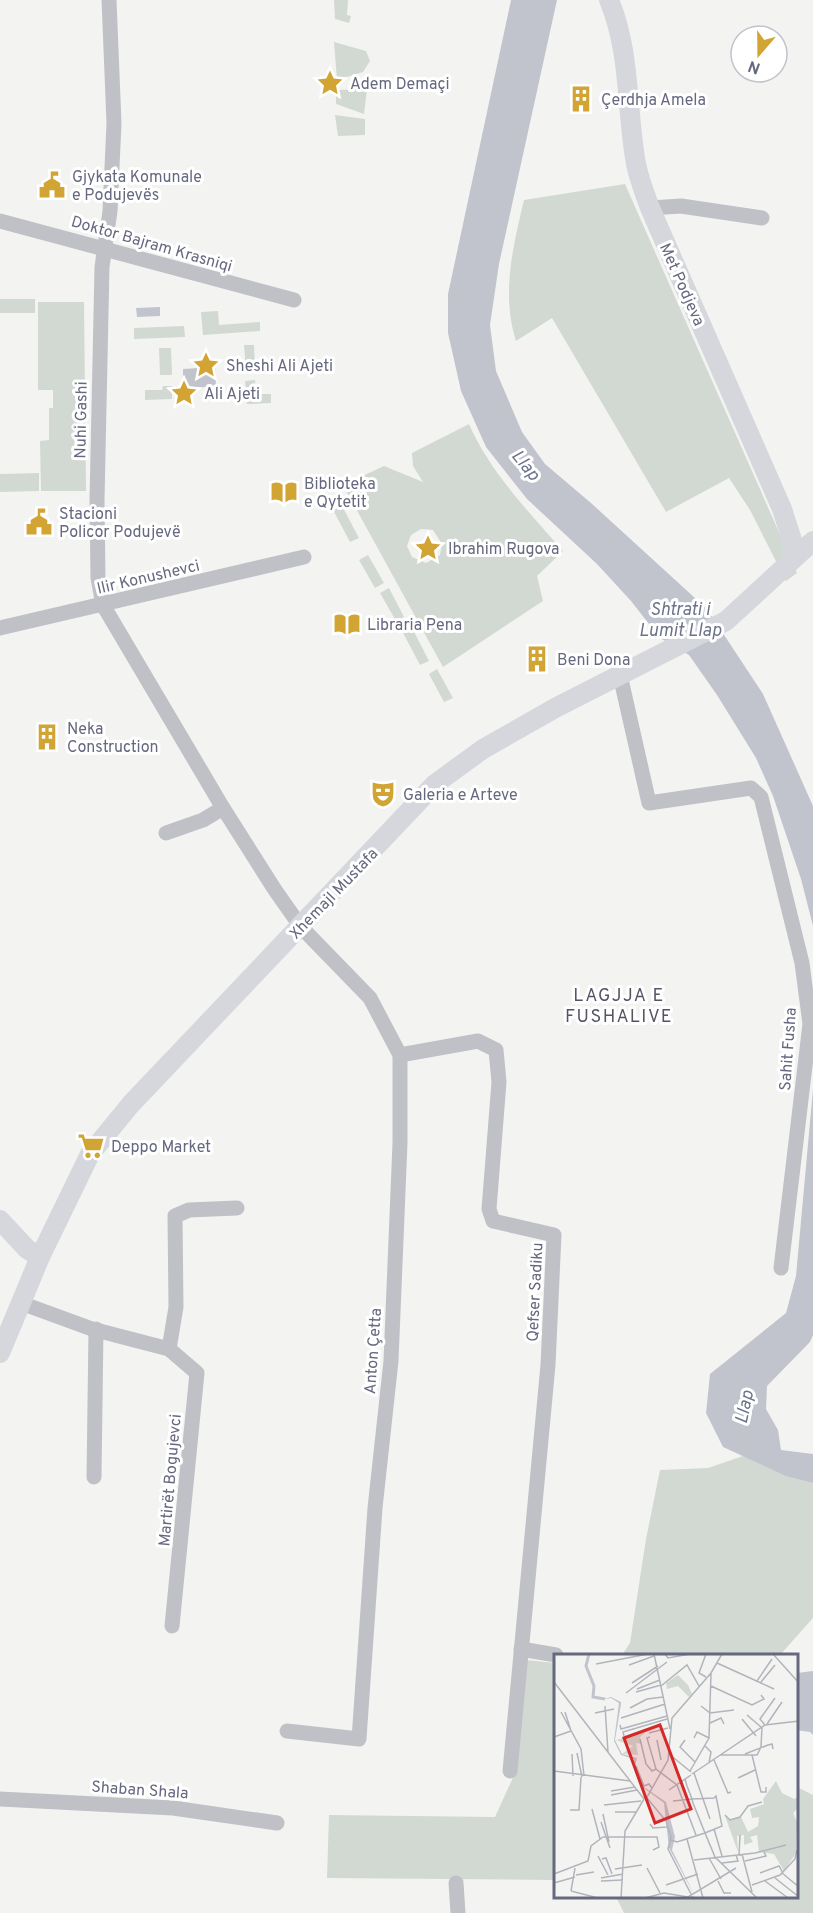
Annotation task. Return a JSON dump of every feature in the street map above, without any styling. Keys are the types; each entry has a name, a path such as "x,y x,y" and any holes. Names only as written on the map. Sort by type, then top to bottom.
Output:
{"main road":[{"name":"Met Podjeva","path":"609,0 618,23 624,52 636,165 650,208 782,510 792,540 793,558"},
{"name":"Xhemajl Mustafa","path":"0,1353 40,1257 90,1154 130,1104 450,771 548,712 726,621 813,541"},
{"path":"793,558 813,561"},
{"path":"0,1220 27,1249 40,1257"}],"street":[{"name":"Nuhi Gashi","path":"109,0 114,123 110,211 101,286 96,500 98,578 103,605 223,808 301,927"},
{"path":"650,208 681,206 762,218"},
{"name":"Doktor Bajram Krasniqi","path":"0,220 294,300"},
{"name":"Ilir Konushevci","path":"0,628 304,557"},
{"name":"Sahit Fusha","path":"620,675 649,803 751,788 761,797 802,963 810,1024 781,1268"},
{"path":"166,833 203,820 223,808"},
{"name":"Anton Çetta","path":"287,1731 359,1739 375,1508 391,1361 399,1166 400,1055 370,998 301,927"},
{"name":"Qefser Sadiku","path":"400,1055 478,1041 496,1050 499,1082 489,1209 493,1221 554,1235 548,1365 510,1771"},
{"path":"169,1349 176,1307 175,1215 189,1210 237,1208"},
{"name":"Martirët Bogujevci","path":"21,1303 96,1329 169,1349 197,1373 172,1626"},
{"path":"93,1477 96,1329"},
{"path":"521,1649 554,1655"},
{"name":"Shaban Shala","path":"0,1799 173,1808 277,1823"},
{"path":"456,1883 458,1913"}],"shaded area":[{"path":"334,0 348,0 347,15 351,16 349,23 335,19"},
{"path":"334,42 366,51 370,61 363,72 337,80"},
{"path":"367,89 364,114 336,104 336,90"},
{"path":"335,115 365,119 365,135 338,136"},
{"path":"625,184 797,573 786,581 750,510 729,478 666,512 552,318 516,341 509,306 510,270 524,200"},
{"path":"0,299 35,299 35,313 0,313"},
{"path":"38,302 84,302 86,491 41,491 40,441 49,440 49,408 53,408 53,390 38,390"},
{"path":"218,311 219,325 260,322 260,331 203,335 201,312"},
{"path":"184,326 185,337 134,339 134,328"},
{"path":"244,345 254,345 255,371 246,371"},
{"path":"159,348 171,348 172,375 160,375"},
{"path":"255,380 256,394 271,394 271,403 247,404 245,381"},
{"path":"163,386 172,386 172,399 145,400 145,390 162,390"},
{"path":"469,424 499,475 563,551 537,576 543,601 443,667 343,485 384,466 423,482 413,466 412,453","holes":["421,529 433,530 442,544 440,555 426,563 412,557 407,546 411,535"]},
{"path":"39,473 39,491 0,492 0,474"},
{"path":"342,506 359,538 350,542 333,510"},
{"path":"368,555 384,583 375,588 359,560"},
{"path":"389,588 404,617 396,621 380,593"},
{"path":"410,624 429,661 420,665 401,629"},
{"path":"437,669 453,698 444,702 429,674"},
{"path":"746,1455 813,1466 813,1618 781,1654 623,1654 630,1643 646,1539 660,1470 708,1468"},
{"path":"526,1660 554,1663 554,1880 327,1878 329,1815 495,1817 515,1773"},
{"path":"798,1788 813,1795 813,1913 624,1913 616,1898 798,1898"}],"water":[{"name":"Shtrati i Lumit Llap","path":"511,0 557,0 499,264 490,325 496,371 522,432 545,464 707,609 763,694 813,806 813,926 801,879 773,796 756,758 717,695 689,655 660,638 631,601 597,564 527,499 486,447 461,391 448,333 448,294"},
{"path":"160,307 160,316 137,317 136,308"},
{"path":"215,367 216,386 183,389 183,369"},
{"name":"Llap","path":"813,1089 813,1335 810,1342 767,1386 766,1409 778,1430 781,1450 813,1454 813,1483 786,1476 723,1447 706,1413 710,1374 786,1313 796,1276"},
{"path":"813,1671 813,1735 810,1732 798,1730 798,1673"}],"place":[{"name":"Adem Demaçi","path":"330,83"},
{"name":"Çerdhja Amela","path":"581,99"},
{"name":"Gjykata Komunale e Podujevës","path":"52,185"},
{"name":"Sheshi Ali Ajeti","path":"206,365"},
{"name":"Ali Ajeti","path":"184,393"},
{"name":"Biblioteka e Qytetit","path":"284,492"},
{"name":"Stacioni Policor Podujevë","path":"39,522"},
{"name":"Ibrahim Rugova","path":"428,548"},
{"name":"Libraria Pena","path":"347,624"},
{"name":"Beni Dona","path":"537,659"},
{"name":"Neka Construction","path":"47,737"},
{"name":"Galeria e Arteve","path":"383,794"},
{"name":"Deppo Market","path":"91,1146"}],"district":[{"name":"LAGJJA E FUSHALIVE","path":"619,1005"}]}
